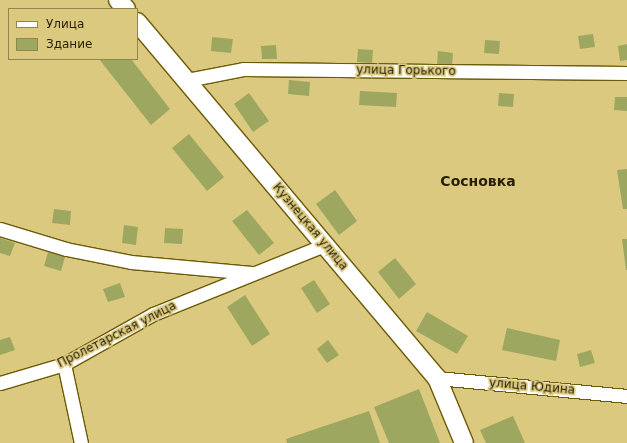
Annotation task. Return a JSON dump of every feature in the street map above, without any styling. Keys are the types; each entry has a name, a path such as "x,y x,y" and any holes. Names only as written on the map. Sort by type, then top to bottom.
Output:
{"main road":[{"path":"118,0 125,8"},
{"name":"Кузнецкая улица","path":"138,23 437,378 464,443"}],"street":[{"name":"улица Горького","path":"187,80 243,69 627,73"},
{"name":"Пролетарская улица","path":"0,229 66,249 131,262 254,274"},
{"name":"Пролетарская улица","path":"0,383 64,364 153,314 325,245"},
{"path":"64,364 81,443"},
{"name":"улица Юдина","path":"437,378 627,396"}],"building":[{"path":"593,34 595,47 580,49 578,36"},
{"path":"212,37 233,39 231,53 211,51"},
{"path":"485,40 500,41 499,54 484,53"},
{"path":"627,44 627,60 620,61 618,46"},
{"path":"276,45 277,59 262,59 261,46"},
{"path":"358,49 373,50 372,63 357,62"},
{"path":"438,51 453,53 452,66 437,65"},
{"path":"100,60 132,60 170,109 151,125"},
{"path":"289,80 310,82 309,96 288,94"},
{"path":"360,91 397,93 396,107 359,105"},
{"path":"249,93 269,121 253,132 234,104"},
{"path":"499,93 514,94 513,107 498,106"},
{"path":"615,97 627,97 627,111 614,110"},
{"path":"189,134 224,177 207,191 172,148"},
{"path":"627,169 627,209 623,209 617,170"},
{"path":"335,190 357,221 339,235 316,204"},
{"path":"54,209 71,211 70,225 52,223"},
{"path":"247,210 274,243 259,255 232,221"},
{"path":"124,225 138,227 136,245 122,243"},
{"path":"165,228 183,229 182,244 164,243"},
{"path":"0,238 15,243 10,256 0,253"},
{"path":"622,239 627,239 627,270 626,270"},
{"path":"48,252 65,257 61,271 44,266"},
{"path":"395,258 416,284 399,299 378,272"},
{"path":"314,280 330,304 317,313 301,288"},
{"path":"120,283 125,297 108,302 103,289"},
{"path":"245,295 270,334 252,346 227,307"},
{"path":"427,312 468,336 457,354 416,331"},
{"path":"507,328 560,340 556,361 502,350"},
{"path":"10,337 15,350 0,355 0,340"},
{"path":"328,340 339,355 327,363 317,349"},
{"path":"591,350 595,363 580,367 577,354"},
{"path":"419,389 440,443 389,443 374,407"},
{"path":"369,411 380,443 287,443 286,439"},
{"path":"513,416 525,443 486,443 480,430"}],"district":[{"name":"Сосновка","path":"478,181"}]}
